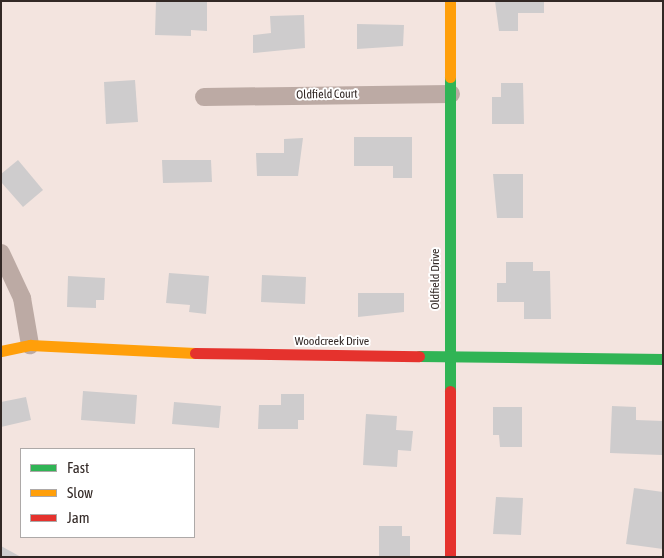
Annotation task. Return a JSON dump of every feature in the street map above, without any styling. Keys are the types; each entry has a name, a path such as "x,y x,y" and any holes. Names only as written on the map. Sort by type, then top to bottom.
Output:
{"street":[{"name":"Oldfield Drive","path":"450,1 450,557"},
{"name":"Oldfield Court","path":"204,97 451,94"},
{"path":"1,253 22,298 30,345"},
{"name":"Woodcreek Drive","path":"1,351 30,345 220,356 449,355 663,359"}],"building":[{"path":"156,1 207,1 207,31 191,30 191,36 155,35"},
{"path":"495,1 544,1 544,13 518,13 518,31 499,31"},
{"path":"304,15 305,48 253,53 253,35 271,33 270,16"},
{"path":"357,24 404,25 403,46 357,49"},
{"path":"135,80 138,122 106,124 104,82"},
{"path":"501,83 523,83 524,124 492,124 492,97 501,97"},
{"path":"354,137 412,137 412,178 393,178 393,166 354,166"},
{"path":"303,138 298,176 257,176 256,153 284,153 284,139"},
{"path":"18,160 43,190 23,207 1,182 1,174"},
{"path":"162,160 211,160 212,182 163,183"},
{"path":"493,174 523,174 523,218 497,218"},
{"path":"506,262 533,262 533,271 550,271 551,319 524,319 524,302 497,302 497,283 506,283"},
{"path":"169,273 209,276 206,314 189,312 190,305 166,303"},
{"path":"262,275 306,277 305,304 261,302"},
{"path":"68,276 105,278 104,300 96,300 96,308 67,307"},
{"path":"358,293 404,293 404,312 358,317"},
{"path":"83,391 137,395 135,424 81,420"},
{"path":"281,394 304,394 304,420 298,420 298,429 258,429 259,405 281,405"},
{"path":"26,397 31,420 1,427 1,402"},
{"path":"174,402 221,406 219,428 172,424"},
{"path":"612,406 636,407 636,420 663,421 662,455 610,453"},
{"path":"493,407 522,407 522,447 500,447 499,435 493,435"},
{"path":"366,414 397,416 396,430 413,431 411,451 398,450 397,467 363,465"},
{"path":"634,488 663,492 663,549 626,544"},
{"path":"496,497 523,498 521,535 493,534"},
{"path":"379,526 402,526 402,536 410,536 410,557 379,557"},
{"path":"1,546 21,557 1,557"}],"traffic: fast":[{"path":"450,77 450,391"},
{"path":"419,356 663,359"}],"traffic: slow":[{"path":"450,1 450,77"},
{"path":"1,351 30,345 195,353"}],"traffic: jam":[{"path":"195,353 419,356"},
{"path":"450,391 450,557"}]}
